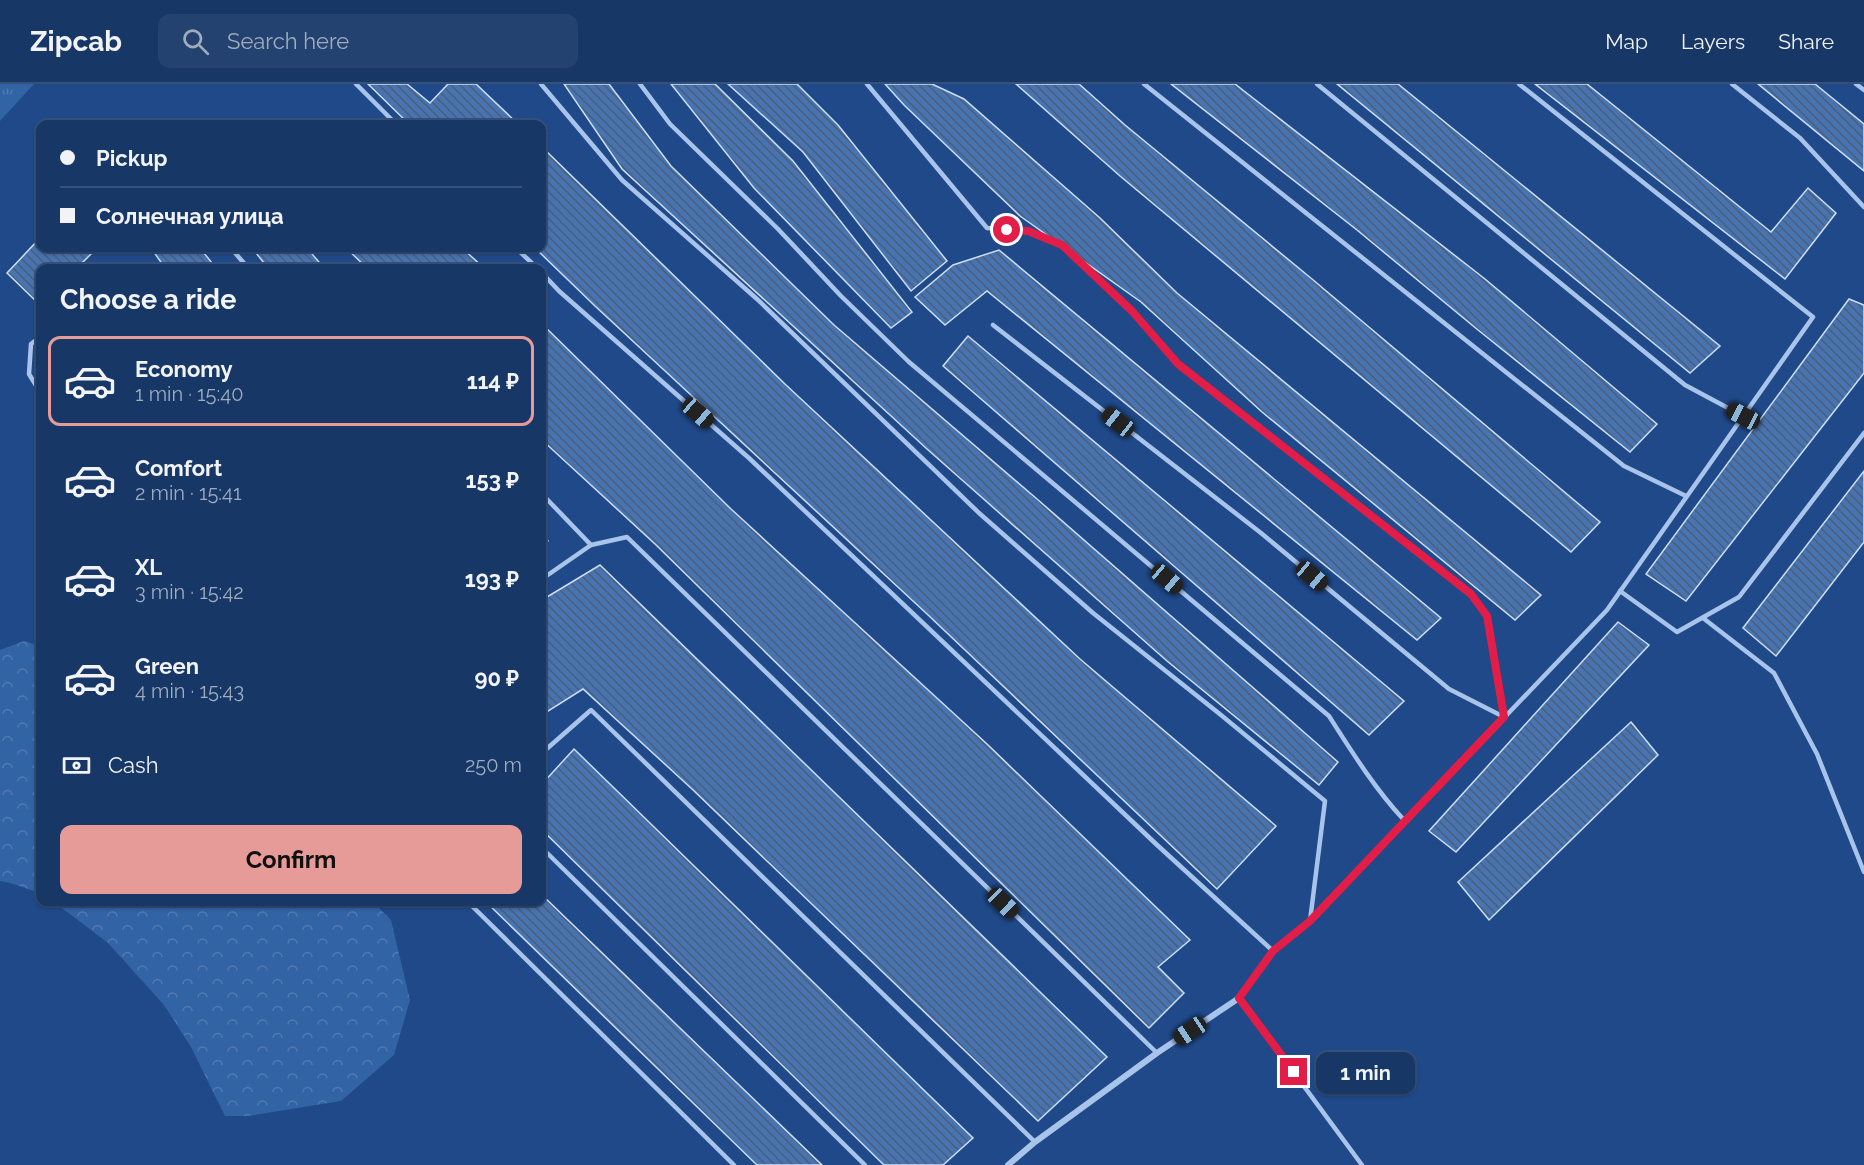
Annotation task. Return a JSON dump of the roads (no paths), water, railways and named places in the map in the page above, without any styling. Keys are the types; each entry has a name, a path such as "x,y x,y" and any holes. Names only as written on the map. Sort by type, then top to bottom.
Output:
{"street":[{"path":"1008,1165 1035,1142 1157,1053 1239,998 1273,951 1310,921"}],"lane":[{"path":"356,84 392,120"},
{"path":"541,84 622,180 757,299 979,513 1093,613 1325,801 1310,921"},
{"path":"640,84 670,124 778,229 841,296 909,362 1329,716 1356,758 1404,820"},
{"path":"867,84 987,228 1028,231 1062,245 1132,311 1178,364 1471,594 1487,616 1504,717"},
{"path":"1144,84 1624,466 1686,496"},
{"path":"1317,84 1685,385 1743,416"},
{"path":"1310,921 1607,610 1813,317 1519,84"},
{"path":"1732,84 1800,138 1864,207"},
{"path":"1856,84 1864,90"},
{"path":"234,252 245,264"},
{"path":"520,252 533,264"},
{"path":"546,277 750,459 1147,836 1273,951"},
{"path":"993,325 1261,533 1449,689 1504,717"},
{"path":"36,340 31,344 29,374 36,385"},
{"path":"1620,591 1677,632 1739,597 1864,434"},
{"path":"546,498 591,545"},
{"path":"546,576 591,545 627,537 1157,1053"},
{"path":"1702,618 1774,674 1817,754 1864,872"},
{"path":"546,749 591,710 1035,1142"},
{"path":"546,852 865,1165"},
{"path":"472,906 734,1165"},
{"path":"1239,998 1362,1165"}]}
